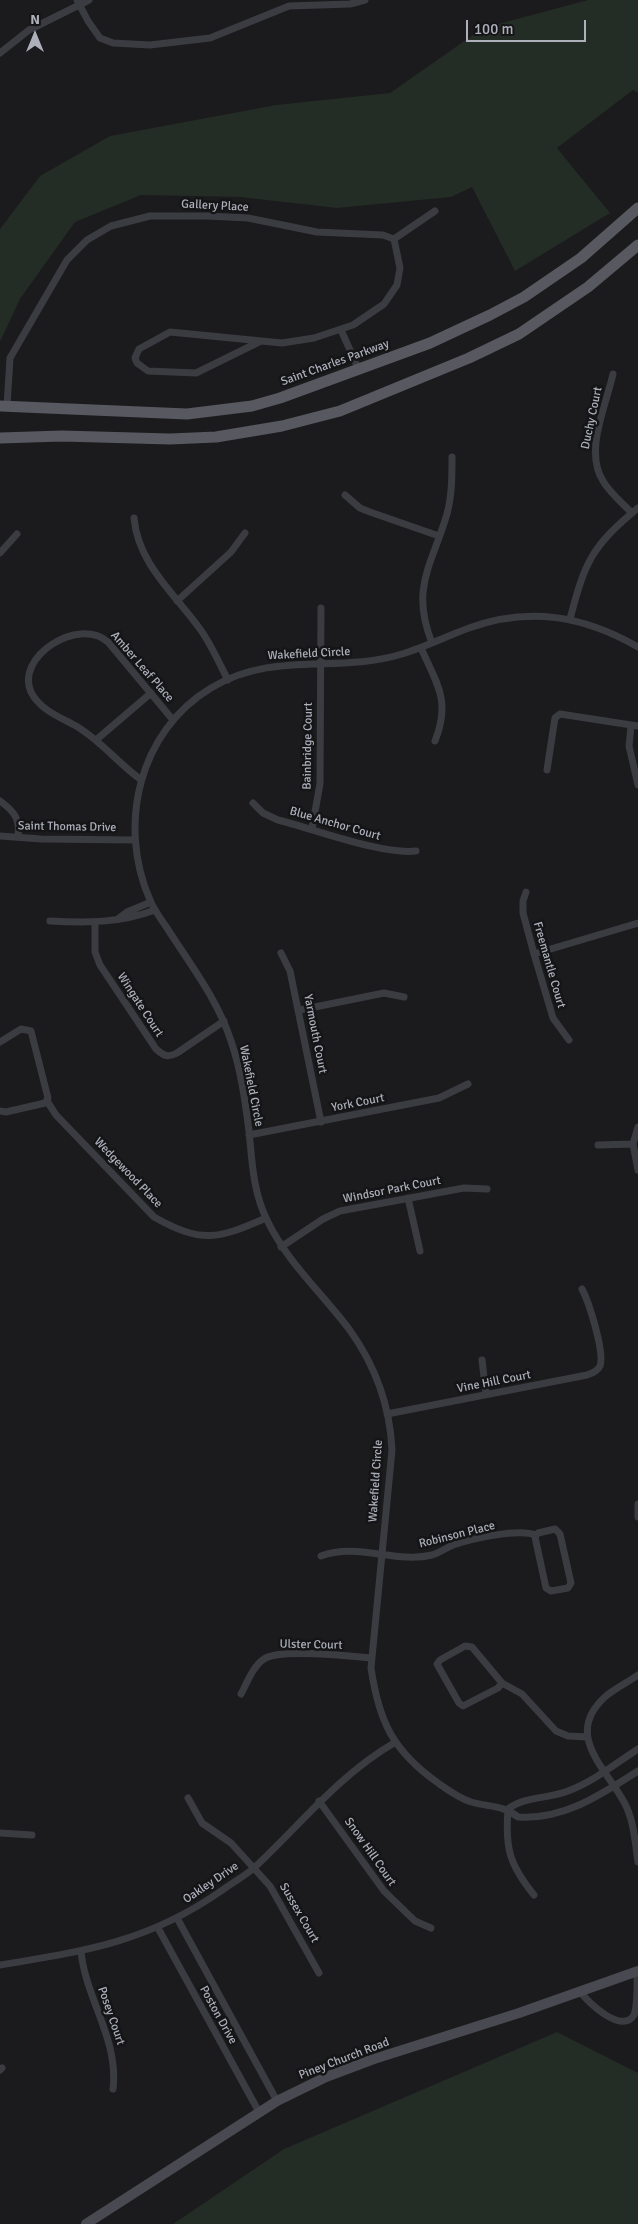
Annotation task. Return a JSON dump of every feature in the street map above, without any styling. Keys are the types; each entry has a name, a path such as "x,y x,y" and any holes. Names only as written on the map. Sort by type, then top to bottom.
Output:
{"main road":[{"name":"Saint Charles Parkway","path":"4,406 158,414 204,413 252,406 280,398 359,370 456,331 524,297 581,258 638,208"},
{"path":"0,438 62,436 170,439 216,437 282,426 340,410 469,358 519,334 588,287 638,245"}],"street":[{"path":"0,53 29,30 78,2 89,0"},
{"path":"78,2 93,30 105,41 120,44 160,45 210,38 288,6 350,4 365,0"},
{"path":"259,342 196,373 148,371 135,358 139,349 170,332 259,342 308,340 341,330 373,313 384,304 393,291 400,268 394,239 435,212"},
{"name":"Gallery Place","path":"4,406 10,358 67,260 92,237 127,220 170,215 248,218 299,230 383,235 394,239"},
{"path":"341,330 359,370"},
{"name":"Duchy Court","path":"613,374 597,441 596,458 604,484 635,510"},
{"path":"432,643 423,617 422,595 424,578 451,499 452,457"},
{"path":"346,495 360,508 439,536"},
{"path":"570,619 580,582 588,562 600,544 635,510"},
{"path":"134,518 135,532 144,553 162,584 205,636 228,680"},
{"path":"177,601 231,552 245,533"},
{"path":"0,553 17,534"},
{"name":"Bainbridge Court","path":"312,828 320,784 321,608"},
{"name":"Wakefield Circle","path":"638,647 603,629 570,619 537,616 499,619 471,627 421,648 374,660 267,666 228,680 209,689 173,720 155,747 140,780 134,840 139,865 151,902 224,1021 239,1068 255,1183 266,1218 281,1247 362,1348 378,1381 387,1414 392,1450 371,1668 376,1696 394,1743 426,1775 454,1795 471,1802 508,1809 518,1817 549,1815 577,1807 638,1771"},
{"name":"Amber Leaf Place","path":"140,780 96,740 46,709 35,698 29,687 29,676 32,667 42,653 60,638 70,634 85,632 99,636 108,642 173,720"},
{"path":"421,648 442,700 443,716 435,740"},
{"path":"96,740 113,723 151,693"},
{"path":"547,770 554,724 557,715 564,714 634,726 629,746 638,785"},
{"path":"0,801 13,811 19,820 18,837"},
{"name":"Blue Anchor Court","path":"253,803 270,816 391,851 416,851"},
{"name":"Saint Thomas Drive","path":"0,836 134,840"},
{"name":"Freemantle Court","path":"526,892 523,901 523,913 534,954 553,1018 569,1040"},
{"path":"118,918 151,902"},
{"path":"50,921 95,923 118,918 132,918 155,910"},
{"name":"Wingate Court","path":"95,923 95,952 100,965 156,1050 161,1054 170,1056 177,1053 224,1021"},
{"path":"534,954 638,923"},
{"name":"Yarmouth Court","path":"281,953 290,970 300,1010 321,1122"},
{"path":"300,1010 384,993 404,997"},
{"name":"Wedgewood Place","path":"0,1042 21,1029 31,1031 47,1101 56,1115 154,1217 184,1232 216,1237 266,1218"},
{"name":"York Court","path":"249,1135 439,1098 468,1084"},
{"path":"0,1111 6,1112 47,1101"},
{"path":"638,1127 633,1144 638,1170"},
{"path":"598,1145 633,1144"},
{"name":"Windsor Park Court","path":"281,1247 330,1215 354,1208 464,1188 488,1189"},
{"path":"408,1198 420,1251"},
{"name":"Vine Hill Court","path":"387,1414 587,1375 597,1370 601,1363 590,1307 582,1289"},
{"path":"482,1360 486,1394"},
{"path":"638,1504 638,1517"},
{"name":"Robinson Place","path":"321,1556 339,1551 424,1556 454,1545 512,1533 530,1532 536,1534 554,1529 560,1532 571,1581 569,1587 551,1591 546,1588 535,1539 536,1534"},
{"path":"502,1683 500,1686 463,1706 459,1703 437,1664 442,1659 471,1646 502,1683 522,1694 556,1731 568,1736 587,1738"},
{"name":"Ulster Court","path":"241,1694 259,1664 268,1657 300,1654 371,1658"},
{"path":"638,1675 599,1703 588,1724 587,1738 592,1752 628,1811 638,1862"},
{"name":"Oakley Drive","path":"0,1965 81,1952 126,1940 158,1928 177,1918 214,1896 254,1868 319,1801 362,1764 394,1743"},
{"path":"534,1895 511,1861 507,1842 508,1809 518,1801 542,1799 566,1792 604,1773 638,1749"},
{"name":"Sussex Court","path":"188,1798 202,1823 231,1843 278,1898 319,1973"},
{"name":"Snow Hill Court","path":"319,1801 384,1891 415,1921 431,1928"},
{"path":"0,1833 32,1835"},
{"name":"Poston Drive","path":"177,1918 277,2101"},
{"name":"Poston Drive","path":"158,1928 259,2112"},
{"name":"Posey Court","path":"81,1952 85,1978 112,2056 113,2089"},
{"path":"580,1991 596,2010 619,2021 629,2020 634,2015 636,2008 638,1971"},
{"name":"Piney Church Road","path":"86,2224 259,2112 326,2077 374,2058 519,2013 638,1971"}],"shaded area":[{"path":"588,0 638,0 638,93 633,90 557,148 610,213 515,271 472,187 451,197 337,208 240,197 141,195 75,222 20,299 0,342 0,229 40,176 110,136 276,105 390,93 483,28"},
{"path":"557,2032 638,2073 638,2224 173,2224 284,2149"}]}
